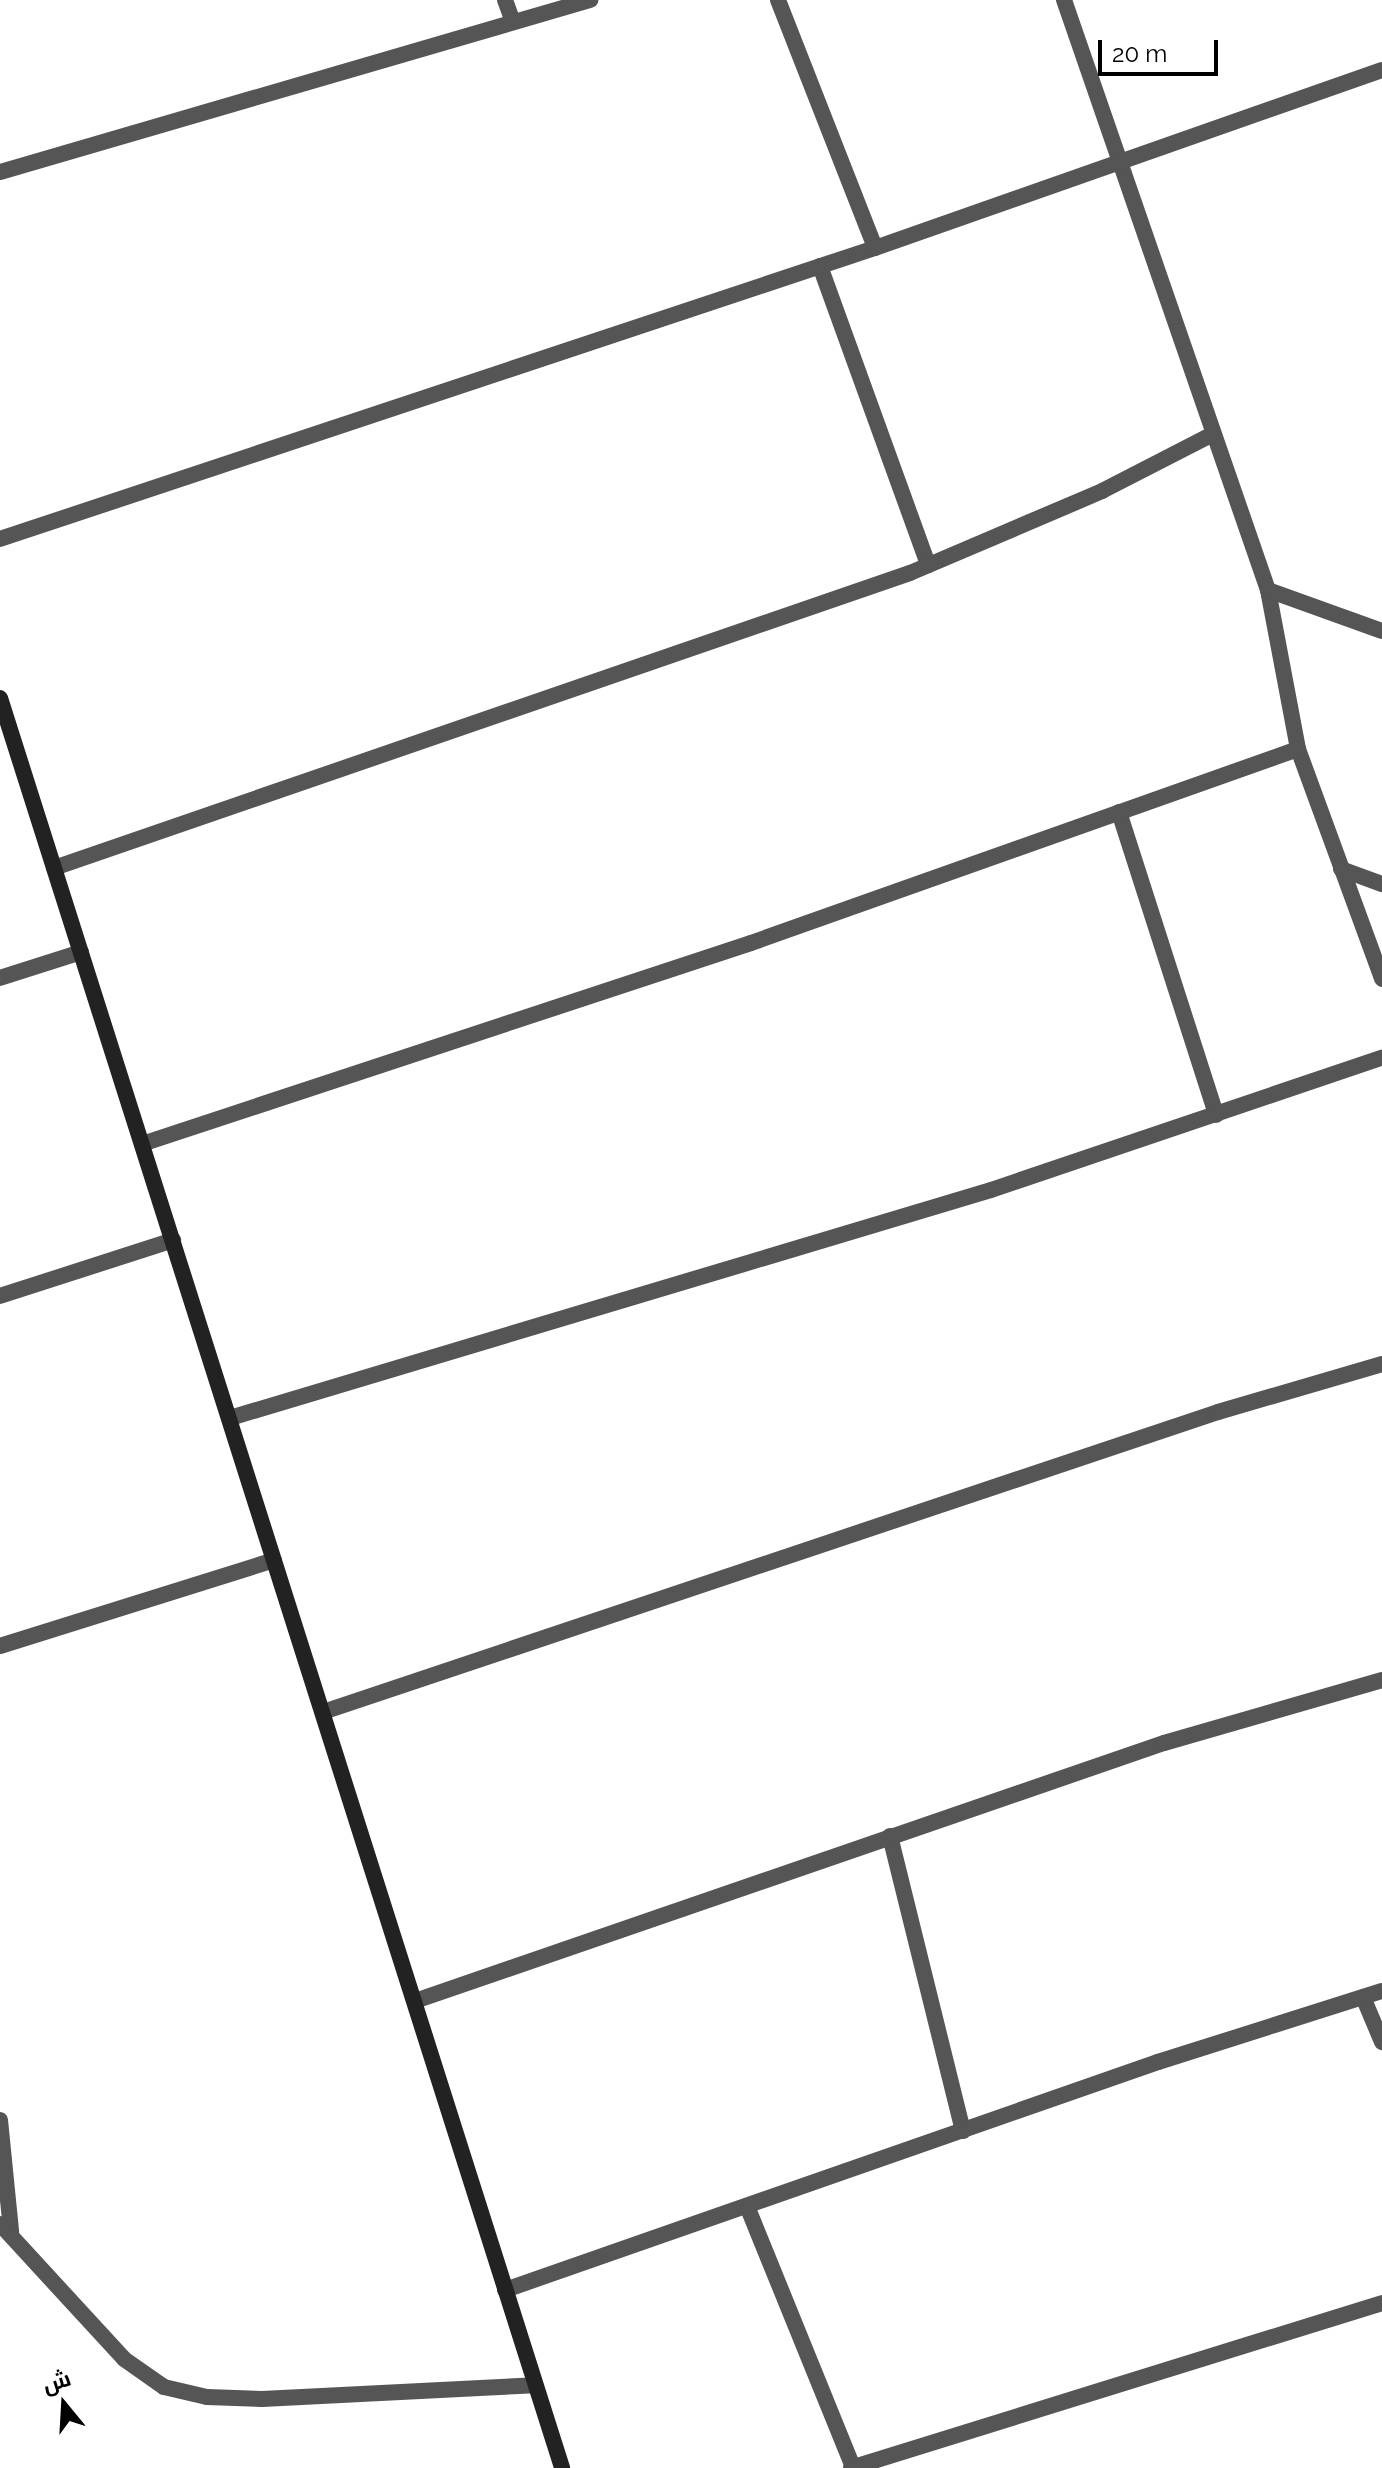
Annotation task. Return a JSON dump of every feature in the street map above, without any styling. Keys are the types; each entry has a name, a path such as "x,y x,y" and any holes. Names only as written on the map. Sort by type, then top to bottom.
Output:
{"main road":[{"path":"0,698 562,2468"}],"street":[{"path":"505,0 513,22"},
{"path":"0,172 590,0"},
{"path":"778,0 875,248"},
{"path":"1064,0 1268,590 1298,749 1382,979"},
{"path":"0,539 875,248 1120,159 1382,70"},
{"path":"820,266 928,565"},
{"path":"54,868 928,565 1102,491 1213,434"},
{"path":"1268,590 1382,631"},
{"path":"142,1144 751,943 1298,749"},
{"path":"1119,812 1216,1115"},
{"path":"1341,869 1382,884"},
{"path":"0,978 81,952"},
{"path":"230,1418 991,1190 1382,1058"},
{"path":"0,1296 173,1240"},
{"path":"323,1712 1218,1412 1382,1364"},
{"path":"0,1646 274,1560"},
{"path":"415,2001 1164,1743 1382,1680"},
{"path":"890,1836 963,2131"},
{"path":"505,2290 963,2131 1382,1991"},
{"path":"1363,1997 1382,2042"},
{"path":"0,2120 5,2228 124,2359 164,2387 207,2397 262,2399 535,2385"},
{"path":"747,2206 852,2468 1382,2303"}]}
